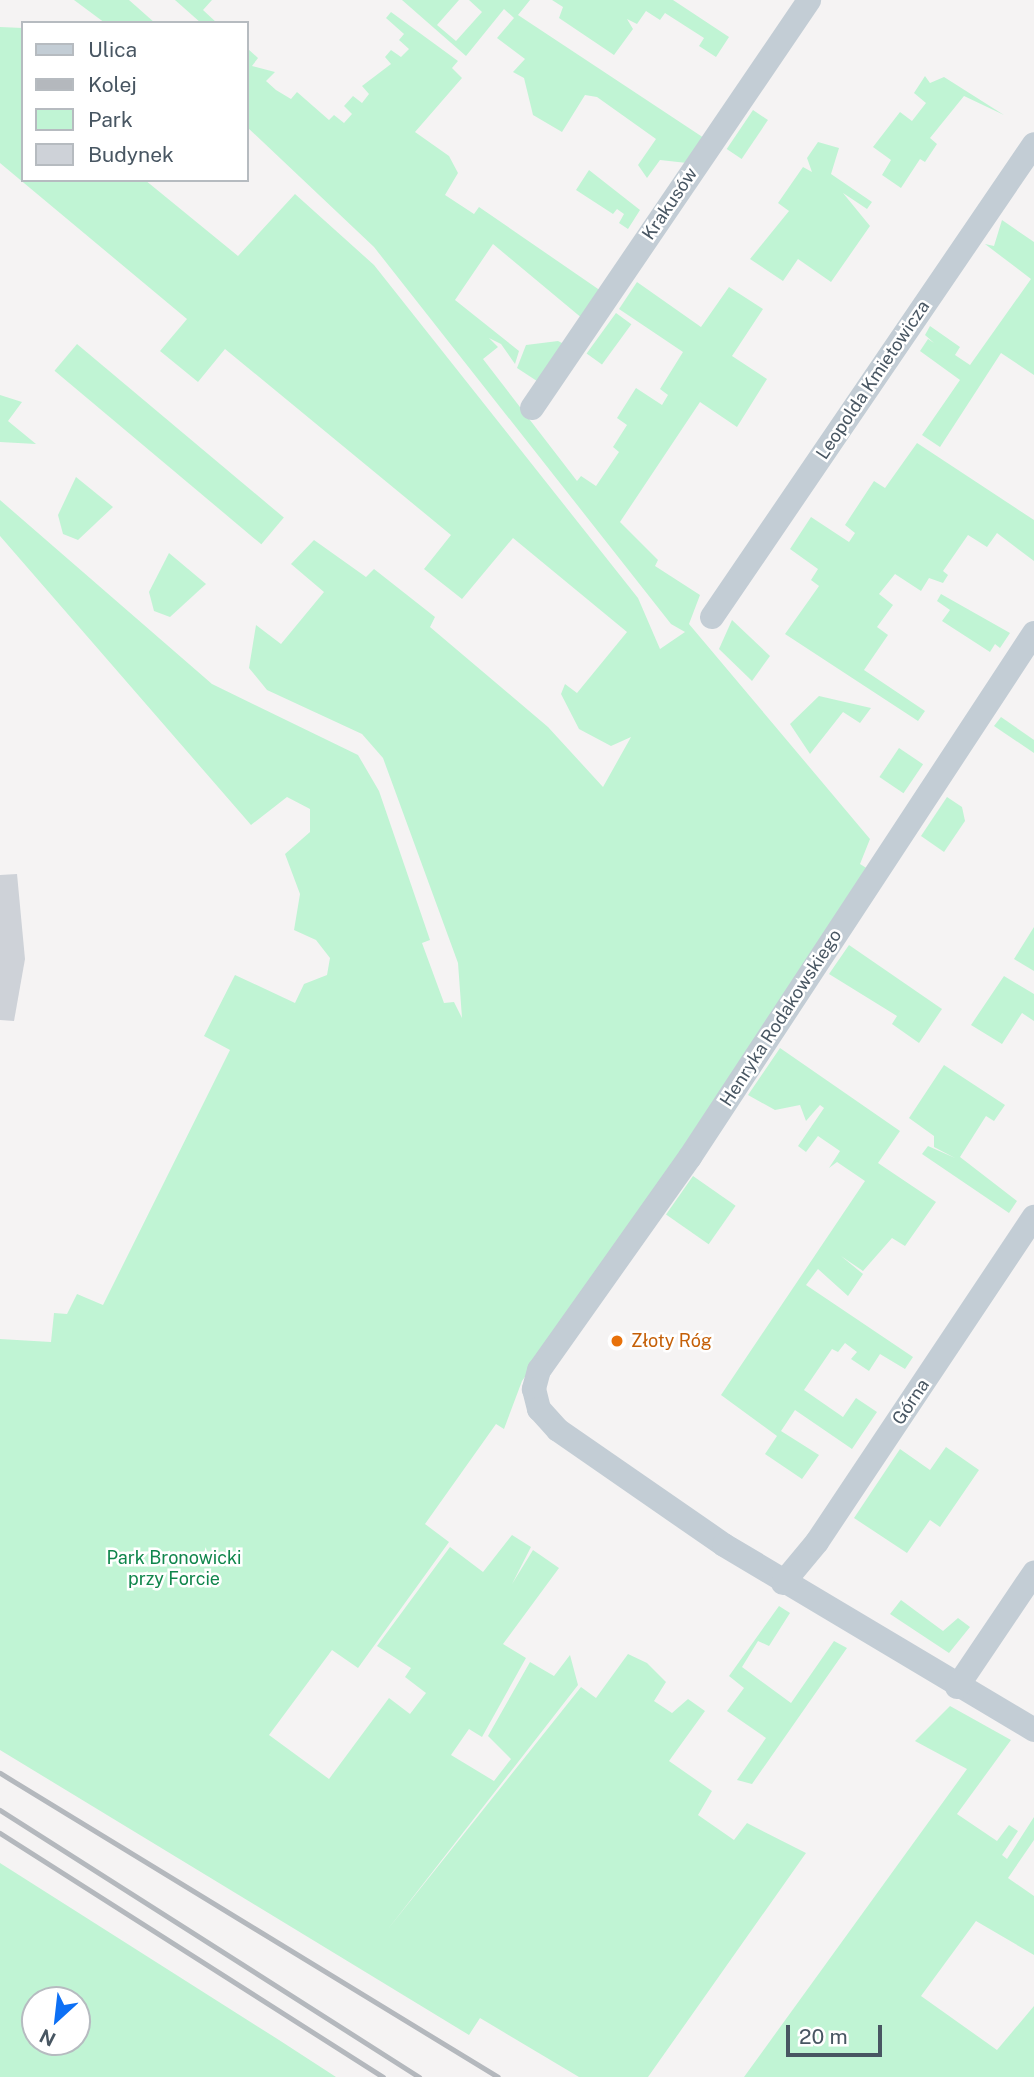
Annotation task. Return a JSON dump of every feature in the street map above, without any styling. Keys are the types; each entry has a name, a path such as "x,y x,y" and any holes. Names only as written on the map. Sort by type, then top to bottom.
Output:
{"street":[{"name":"Krakusów","path":"533,408 808,0"},
{"name":"Leopolda Kmietowicza","path":"712,617 1034,144"},
{"name":"Henryka Rodakowskiego","path":"783,1583 575,1443 534,1402 539,1370 690,1157 1034,633"},
{"name":"Górna","path":"783,1583 817,1542 1034,1217"},
{"path":"957,1687 1034,1573"},
{"path":"783,1583 1034,1730"}],"green space":[{"path":"74,0 129,0 153,21 102,21"},
{"path":"175,0 212,0 203,10 215,21 199,21"},
{"path":"402,0 459,0 437,25 456,41 482,12 469,0 530,0 518,15 704,138 687,163 660,160 647,178 638,165 656,139 597,97 585,95 562,132 533,115 524,78 513,72 525,59 497,38 514,18 504,9 466,56"},
{"path":"552,0 673,0 729,37 716,57 699,46 704,38 665,13 660,20 646,11 637,24 627,19 633,29 614,55 559,18 563,7"},
{"name":"Park Bronowicki przy Forcie","path":"391,12 458,61 452,68 462,78 415,132 449,156 458,173 445,195 474,214 479,207 601,291 583,319 493,244 455,300 519,351 515,364 501,344 489,338 498,347 483,359 577,481 581,476 596,486 619,452 613,447 627,425 617,418 636,388 662,405 668,395 660,389 683,352 619,309 637,282 701,327 729,287 763,309 732,356 767,379 737,427 700,402 620,522 658,560 655,566 700,595 689,624 870,839 860,864 868,869 753,1051 522,1381 504,1429 496,1424 425,1524 449,1542 358,1668 332,1650 269,1735 329,1779 389,1698 410,1714 426,1693 405,1677 411,1668 377,1646 450,1547 483,1572 512,1535 531,1547 512,1584 533,1550 559,1568 503,1644 526,1658 482,1737 469,1729 451,1755 494,1781 511,1759 488,1736 530,1662 554,1676 570,1655 578,1685 388,1929 581,1687 596,1698 628,1654 647,1663 666,1682 654,1701 672,1713 688,1699 705,1711 669,1761 712,1791 698,1815 734,1840 747,1823 806,1853 648,2077 579,2077 480,2018 469,2035 0,1750 0,1339 51,1342 54,1313 67,1314 77,1294 103,1305 230,1050 204,1036 235,975 295,1003 304,984 327,975 330,958 316,940 294,930 300,894 285,854 310,832 310,809 287,797 251,825 0,536 0,500 212,684 358,755 379,791 430,940 422,943 444,1003 454,1002 462,1018 458,963 383,758 362,734 267,690 249,668 256,625 281,644 324,592 291,564 314,540 366,577 374,569 435,617 430,627 548,727 603,787 631,737 611,746 579,729 561,694 565,684 577,693 627,632 513,538 462,599 424,569 451,535 225,349 198,382 160,351 187,319 23,182 147,182 238,256 295,194 374,265 638,598 660,649 685,632 671,624 374,247 248,128 248,49 258,58 252,66 275,72 266,81 276,90 291,99 297,92 329,120 334,115 344,123 352,114 344,106 353,96 362,103 369,94 362,86 391,64 385,57 391,50 401,57 409,49 399,40 404,34 386,18"},
{"path":"0,27 21,28 21,181 0,163"},
{"path":"925,76 930,83 944,77 1004,115 964,96 930,138 937,144 925,162 920,159 901,188 882,175 891,160 873,147 900,112 912,121 926,103 914,93"},
{"path":"753,110 768,120 742,159 727,149"},
{"path":"818,142 839,148 831,174 872,202 867,209 843,193 870,226 831,282 798,259 783,281 750,259 789,211 778,203 803,167 812,172 807,158"},
{"path":"589,170 640,210 628,229 619,223 624,214 617,209 613,214 576,190"},
{"path":"1002,220 1034,242 1034,375 1001,353 940,447 922,435 960,380 920,351 928,339 934,343 925,335 930,326 960,347 955,355 970,365 1031,279 985,244 994,246"},
{"path":"616,313 631,324 602,365 587,353"},
{"path":"558,341 566,345 540,383 517,368 526,345"},
{"path":"77,344 284,518 261,544 55,371"},
{"path":"0,395 22,402 8,421 36,444 0,442"},
{"path":"917,443 1034,520 1034,561 997,533 987,547 968,535 943,571 948,575 943,583 929,578 921,591 895,574 879,594 893,605 877,627 888,635 864,670 925,711 918,721 785,634 819,586 811,580 818,569 790,549 811,517 849,542 855,533 845,525 874,481 885,488"},
{"path":"76,477 113,507 78,540 63,534 58,515"},
{"path":"169,553 206,584 170,617 154,611 149,592"},
{"path":"941,594 1010,633 1000,648 995,644 990,652 942,621 950,610 937,601"},
{"path":"732,620 770,656 752,681 719,649"},
{"path":"819,696 871,708 860,723 843,712 810,754 790,724"},
{"path":"1001,717 1034,740 1034,753 994,726"},
{"path":"899,748 923,764 903,793 879,777"},
{"path":"947,797 962,807 965,821 944,852 921,836"},
{"path":"1034,927 1034,971 1014,959"},
{"path":"849,945 942,1009 919,1043 892,1024 897,1016 829,974"},
{"path":"1004,976 1034,994 1034,1021 1022,1013 1002,1044 971,1025"},
{"path":"780,1048 900,1131 878,1163 936,1202 905,1246 892,1238 863,1271 841,1256 863,1274 848,1296 818,1269 806,1285 913,1357 905,1369 880,1354 869,1371 851,1359 857,1352 845,1343 838,1352 832,1349 804,1390 843,1417 856,1398 877,1412 852,1449 795,1410 781,1431 819,1455 802,1479 765,1454 777,1436 721,1395 865,1181 837,1162 829,1168 840,1151 818,1136 806,1152 798,1146 824,1108 820,1105 806,1121 800,1105 775,1110 748,1095"},
{"path":"944,1065 1005,1105 994,1121 986,1116 960,1157 1017,1201 1009,1213 922,1154 928,1146 955,1158 934,1147 934,1136 909,1118"},
{"path":"693,1176 736,1206 709,1244 666,1215"},
{"path":"946,1447 979,1470 940,1527 930,1520 907,1553 854,1518 900,1449 930,1470"},
{"path":"901,1600 943,1631 958,1618 970,1627 949,1653 890,1614"},
{"path":"779,1606 790,1613 769,1646 758,1641 742,1667 791,1703 834,1641 847,1648 752,1784 737,1780 766,1738 727,1711 744,1688 729,1676"},
{"path":"950,1706 1011,1740 957,1814 997,1841 1009,1825 1018,1831 1002,1855 1007,1859 1034,1817 1034,1840 1008,1878 1034,1896 1034,1955 976,1921 921,1996 997,2050 1034,2006 1034,2077 744,2077 967,1769 915,1741"},
{"path":"0,1863 279,2040 336,2077 0,2077"}],"building":[{"path":"17,874 25,959 14,1021 0,1020 0,875"}],"railway":[{"path":"0,1773 498,2077"},
{"path":"0,1810 419,2077"},
{"path":"0,1833 383,2077"}],"place":[{"name":"Złoty Róg","path":"617,1341"}]}
